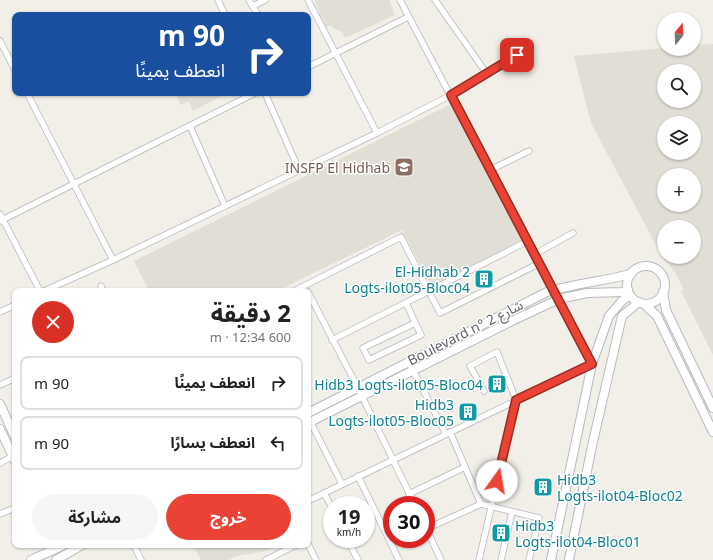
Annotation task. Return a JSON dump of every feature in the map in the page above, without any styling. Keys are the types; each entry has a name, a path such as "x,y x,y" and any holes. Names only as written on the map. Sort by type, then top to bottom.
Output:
{"main road":[{"path":"552,560 592,364 609,316 629,292 628,280 631,274 641,267 654,268 663,276 663,292 666,310 713,408"},
{"name":"Boulevard n° شارع 2","path":"311,412 525,302 554,290 631,274"},
{"name":"Boulevard n° شارع 2","path":"311,419 559,299 587,292 629,292"},
{"path":"629,292 657,316 713,432"},
{"path":"569,560 592,446 622,316 642,303 656,301 663,292"},
{"path":"0,404 12,430"},
{"path":"0,428 12,454"},
{"path":"31,560 52,548"},
{"path":"54,548 58,560 69,557 79,548"},
{"path":"64,548 69,557"}],"street":[{"path":"218,0 224,12"},
{"path":"248,0 256,12"},
{"path":"253,6 265,0"},
{"path":"308,0 377,133"},
{"path":"311,499 592,364 400,0"},
{"path":"435,0 487,74"},
{"path":"311,65 408,17"},
{"path":"0,41 12,64"},
{"path":"51,288 113,260 377,133 451,95 528,48"},
{"path":"29,96 113,260"},
{"path":"38,288 1,218 74,184 249,96"},
{"path":"265,96 299,170"},
{"path":"190,126 225,206"},
{"path":"490,170 529,151"},
{"path":"535,254 573,233"},
{"path":"311,288 401,237 440,313 540,263"},
{"path":"332,340 528,241"},
{"path":"311,298 358,388 409,494 465,468"},
{"path":"406,303 421,335 369,360 363,348 415,323"},
{"path":"0,312 12,306"},
{"path":"479,560 516,400 497,352 470,366 484,391"},
{"path":"408,361 448,433 481,504"},
{"path":"0,385 12,379"},
{"path":"311,424 342,484"},
{"path":"0,463 12,459"},
{"path":"358,476 399,560"},
{"path":"435,525 481,504 539,518 529,560"},
{"path":"0,514 12,509"},
{"path":"501,560 512,512"},
{"path":"135,548 141,560"},
{"path":"266,560 290,548"},
{"path":"310,548 316,560"},
{"path":"352,548 358,560"},
{"path":"435,548 441,560"}],"shaded area":[{"path":"314,0 389,0 395,15 345,38 342,32 333,28 331,25 326,27"},
{"path":"713,44 713,355 681,291 684,290 675,272 668,264 701,264 701,220 657,220 657,247 591,123 574,56 657,49 657,56 701,56 701,45"},
{"path":"176,96 222,96 193,111 189,101 181,105"},
{"name":"INSFP El Hidhab","path":"451,104 522,241 432,287 402,230 283,288 148,288 134,261"},
{"path":"195,548 273,548 266,551 237,556 228,560 201,560"}],"place":[{"name":"INSFP El Hidhab","path":"404,167"},
{"name":"El-Hidhab 2 Logts-ilot05-Bloc04","path":"484,279"},
{"name":"Hidb3 Logts-ilot05-Bloc04","path":"497,384"},
{"name":"Hidb3 Logts-ilot05-Bloc05","path":"468,412"},
{"name":"Hidb3 Logts-ilot04-Bloc02","path":"543,487"},
{"name":"Hidb3 Logts-ilot04-Bloc01","path":"501,533"}],"route":[{"path":"497,481 516,400 592,364 451,95 517,55"}]}
